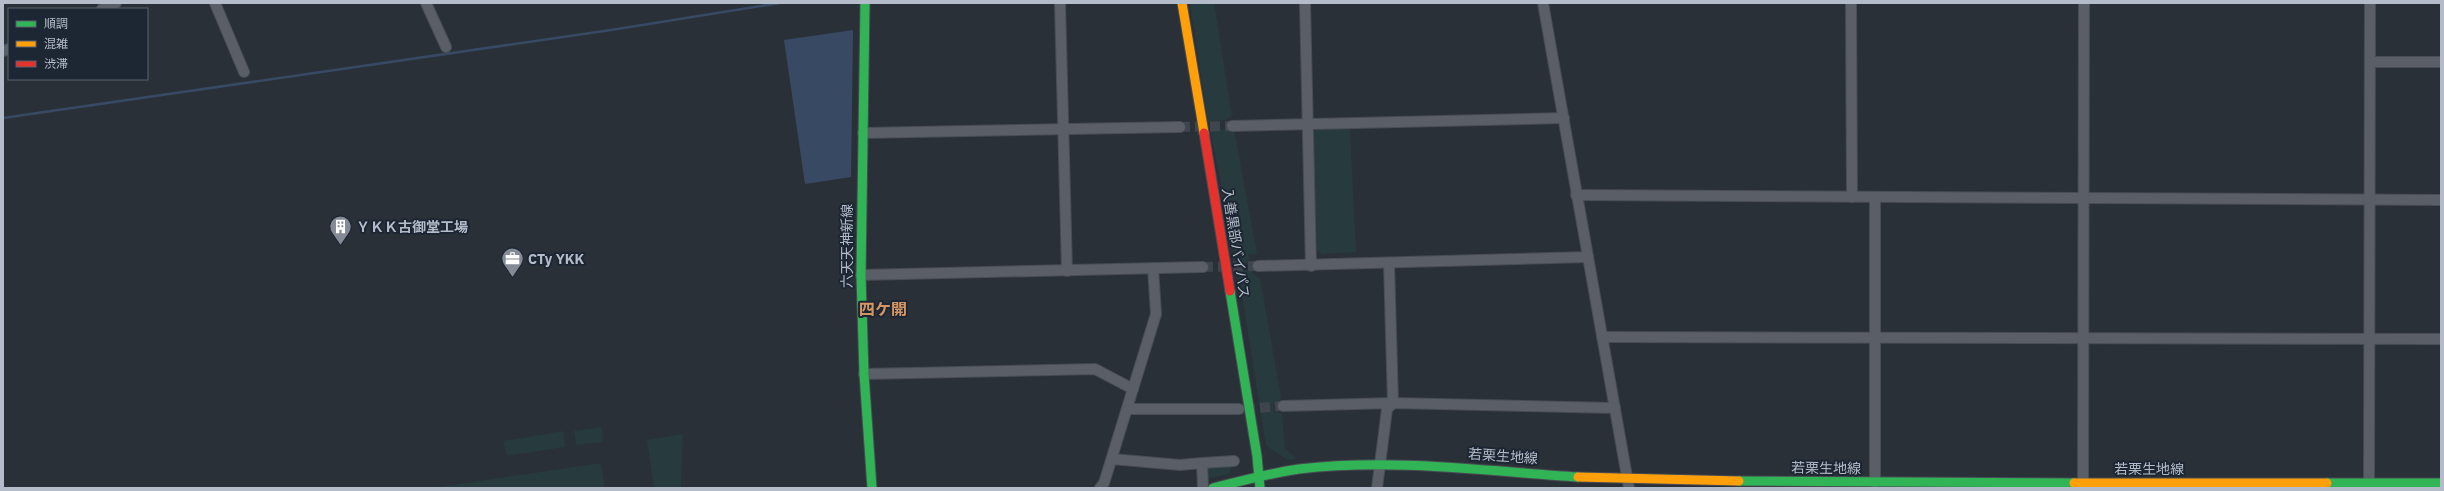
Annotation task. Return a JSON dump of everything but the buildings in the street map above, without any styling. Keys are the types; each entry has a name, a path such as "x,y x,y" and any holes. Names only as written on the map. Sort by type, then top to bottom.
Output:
{"main road":[{"name":"六天天神新線","path":"865,3 861,275 864,374 872,488"},
{"name":"入善黒部バイパス","path":"1182,3 1260,476 1260,488"},
{"name":"若栗生地線","path":"1213,488 1260,476 1309,468 1380,464 1497,469 1628,484 1874,483 1909,485 2369,486 2441,483"}],"street":[{"path":"104,8 116,3"},
{"path":"215,3 244,72"},
{"path":"426,3 446,47"},
{"path":"1060,3 1067,271"},
{"path":"1305,3 1311,266"},
{"path":"1543,3 1628,484"},
{"path":"1851,3 1852,197"},
{"path":"2083,485 2082,199 2084,3"},
{"path":"2369,486 2370,3"},
{"path":"2370,62 2441,62"},
{"path":"1232,126 1564,118"},
{"path":"863,133 1180,127"},
{"path":"1576,195 1875,198 2441,200"},
{"path":"1874,483 1875,198"},
{"path":"1258,266 1390,264 1588,257"},
{"path":"1377,488 1387,409 1393,403 1390,264"},
{"path":"861,275 1203,267"},
{"path":"1100,488 1104,483 1156,314 1153,268"},
{"path":"1602,337 2441,339"},
{"path":"864,374 1095,369 1133,389"},
{"path":"1283,406 1393,403 1615,408"},
{"path":"1127,409 1239,410"},
{"path":"1112,458 1180,465 1234,461"},
{"path":"1202,463 1203,488"}],"green space":[{"path":"1190,3 1214,3 1232,116 1225,120 1208,122"},
{"path":"1350,128 1356,252 1322,254 1317,250 1311,129"},
{"path":"1234,129 1257,254 1248,254 1250,263 1237,263 1210,130"},
{"path":"1238,270 1251,270 1254,275 1260,278 1281,397 1279,403 1273,404 1274,412 1282,414 1285,448 1297,459 1288,460 1266,446"},
{"path":"602,427 603,442 576,445 574,431"},
{"path":"563,431 565,447 507,456 503,441"},
{"path":"683,434 681,488 654,488 647,440"},
{"path":"601,463 605,488 438,487"},
{"path":"1233,464 1229,474 1206,479 1206,467"}],"water":[{"path":"853,30 851,177 805,184 784,40"}],"waterway":[{"path":"3,118 611,30 780,3"}],"tunnel":[{"path":"1180,127 1232,126"},
{"path":"1203,267 1258,266"},
{"path":"1245,409 1283,406"}],"traffic: fast":[{"path":"865,3 861,275 864,374 872,488"},
{"path":"1230,291 1257,456 1260,488"},
{"path":"1213,488 1266,475 1299,469 1334,466 1404,465 1578,477"},
{"path":"1739,481 2074,483"},
{"path":"2327,483 2441,483"}],"traffic: slow":[{"path":"1182,3 1204,133"},
{"path":"1578,477 1739,481"},
{"path":"2074,483 2327,483"}],"traffic: jam":[{"path":"1204,133 1230,291"}],"place":[{"name":"ＹＫＫ古御堂工場","path":"341,246"},
{"name":"CTy YKK","path":"513,278"}],"district":[{"name":"四ケ開","path":"883,309"}]}
